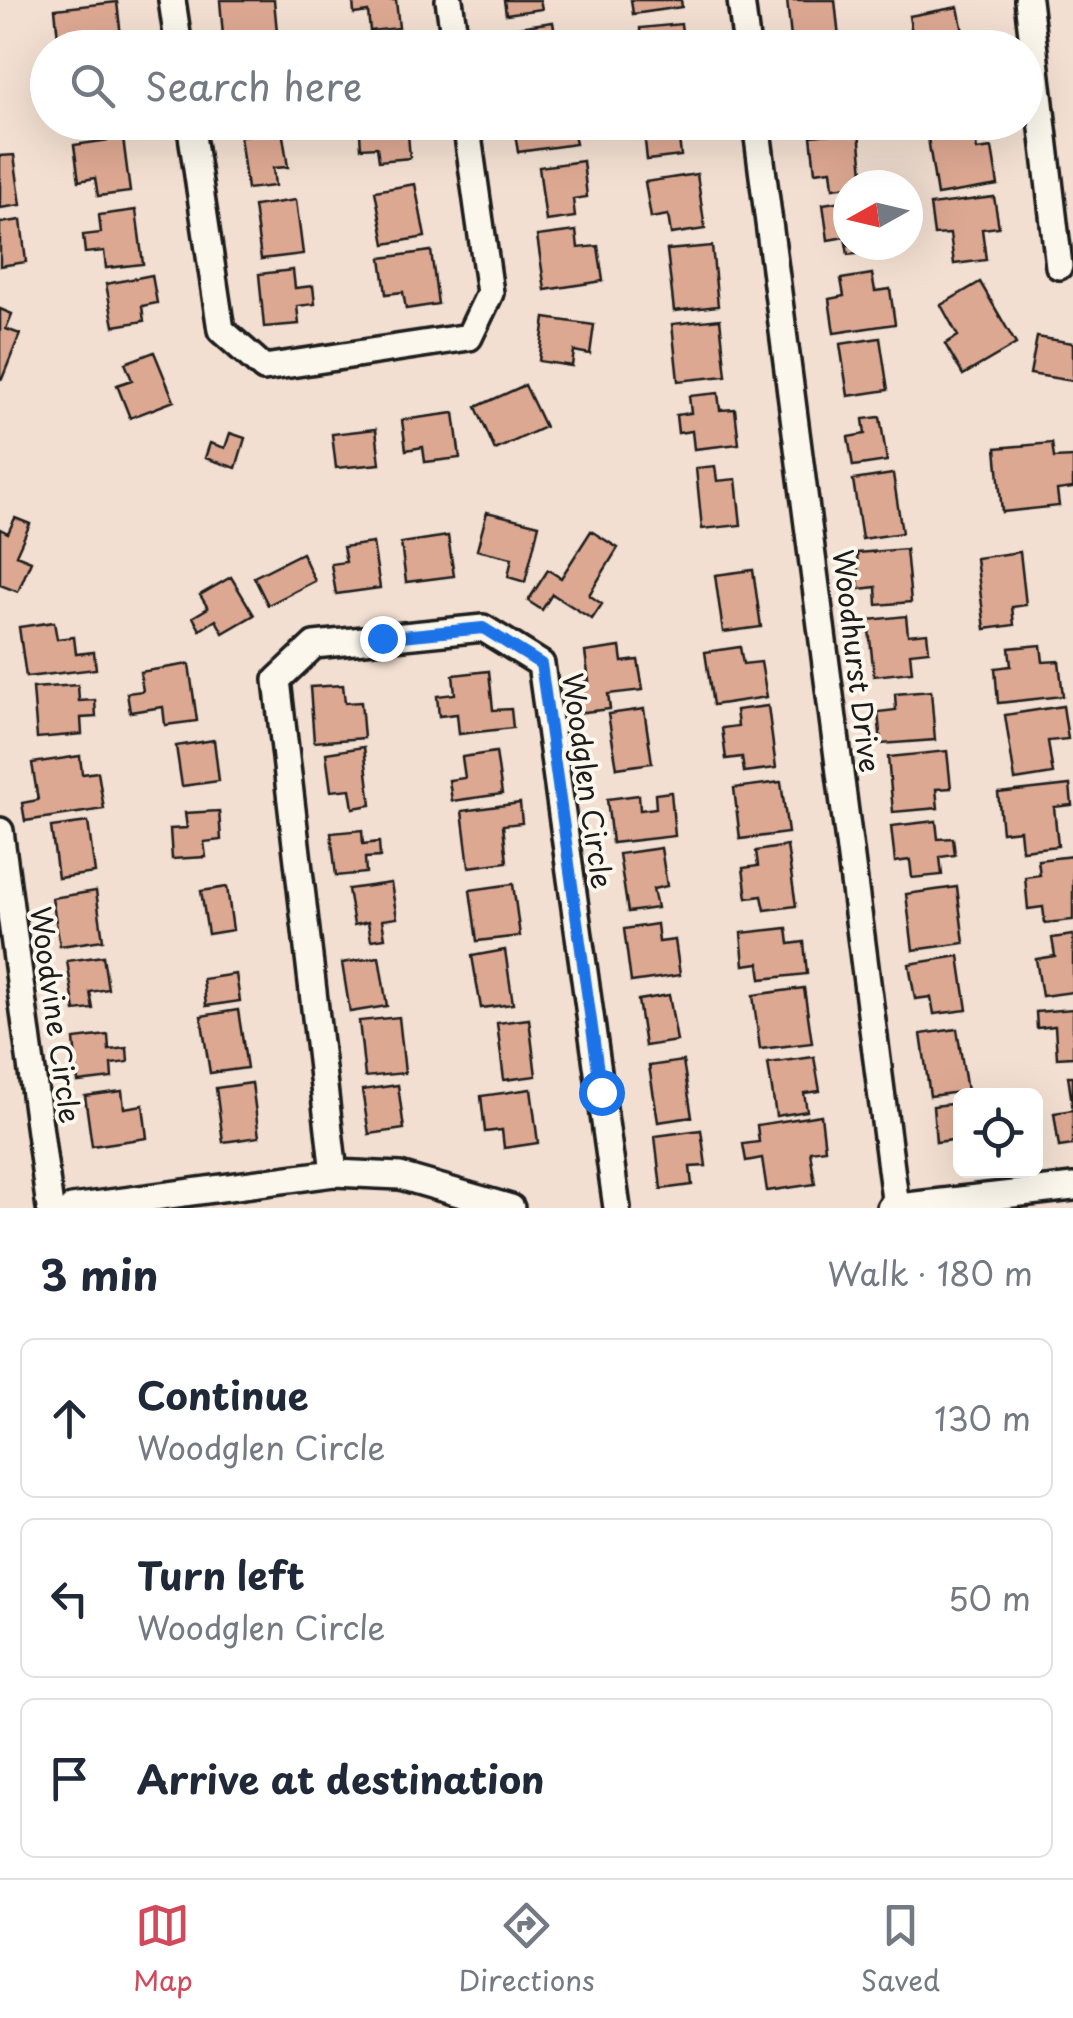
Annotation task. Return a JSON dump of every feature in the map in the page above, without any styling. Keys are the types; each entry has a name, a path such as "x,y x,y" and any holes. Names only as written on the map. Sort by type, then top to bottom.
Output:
{"street":[{"path":"172,0 176,30"},
{"path":"450,0 454,30"},
{"path":"741,0 745,30"},
{"path":"1028,0 1031,30"},
{"path":"1043,129 1059,266"},
{"path":"193,140 221,330 264,368 469,337 490,292 469,140"},
{"name":"Woodhurst Drive","path":"758,140 893,1208"},
{"name":"Woodglen Circle","path":"334,1173 277,680 314,645 483,628 541,664 617,1208"},
{"name":"Woodvine Circle","path":"0,830 50,1208"},
{"path":"72,1208 334,1173 400,1176 511,1208"},
{"path":"893,1208 1073,1188"}],"building":[{"path":"220,0 274,0 277,30 222,30"},
{"path":"353,0 396,0 399,28 370,30 368,12 354,14"},
{"path":"504,0 540,0 542,9 506,14"},
{"path":"631,0 681,0 682,7 633,14"},
{"path":"787,0 835,0 838,30 790,30"},
{"path":"117,2 120,30 57,30 55,9"},
{"path":"958,7 963,30 911,30 909,16"},
{"path":"553,22 554,30 511,30"},
{"path":"681,24 682,30 640,30"},
{"path":"123,140 130,192 98,196 95,178 79,181 74,145"},
{"path":"241,140 284,140 288,167 273,168 275,186 247,189"},
{"path":"360,140 408,140 410,158 379,161 377,147 361,148"},
{"path":"516,140 575,140 576,144 518,152"},
{"path":"645,140 679,140 681,156 647,160"},
{"path":"811,140 860,140 863,170 833,170 833,188 831,170 815,172"},
{"path":"928,140 975,140 977,150 992,148 998,185 937,195"},
{"path":"14,155 21,205 0,208 0,156"},
{"path":"583,161 587,197 573,199 575,217 546,221 539,167"},
{"path":"697,174 705,229 671,234 668,215 651,218 645,182"},
{"path":"415,184 425,237 385,244 375,191"},
{"path":"994,197 999,227 982,229 986,260 954,264 950,234 934,235 930,205"},
{"path":"296,200 303,254 261,259 254,206"},
{"path":"833,202 833,239 828,240 823,204"},
{"path":"136,210 143,264 106,268 104,251 85,253 83,235 101,233 99,215"},
{"path":"21,220 26,262 0,266 0,223"},
{"path":"576,231 578,248 598,246 603,281 545,290 537,236"},
{"path":"712,246 718,306 674,311 667,250"},
{"path":"431,251 438,304 406,309 403,292 386,294 381,258"},
{"path":"293,270 295,288 313,286 315,304 297,306 299,324 264,327 259,274"},
{"path":"872,274 875,291 890,289 895,324 834,333 829,299 844,296 841,279"},
{"path":"152,275 157,303 142,306 144,321 114,326 106,284"},
{"path":"980,282 1016,344 963,375 945,344 958,336 941,305"},
{"path":"0,309 12,314 6,329 20,334 2,379 0,378"},
{"path":"545,318 594,325 590,354 574,351 572,366 539,361"},
{"path":"720,319 726,376 678,381 672,324"},
{"path":"1037,337 1073,343 1073,381 1030,374"},
{"path":"880,338 888,390 848,396 840,344"},
{"path":"154,352 174,401 130,418 117,385 132,380 125,363"},
{"path":"525,385 545,427 495,450 476,407"},
{"path":"718,393 720,410 735,409 739,444 694,449 692,431 678,433 676,415 691,413 689,396"},
{"path":"454,413 460,458 425,462 423,447 406,450 402,420"},
{"path":"880,417 887,461 853,466 848,437 865,434 863,419"},
{"path":"376,429 380,464 336,468 332,434"},
{"path":"230,433 245,438 236,468 205,458 210,443 225,448"},
{"path":"1052,443 1054,458 1073,457 1073,488 1057,490 1059,506 1002,512 996,448"},
{"path":"715,466 717,481 736,479 741,525 702,529 696,468"},
{"path":"893,474 902,533 862,539 853,480"},
{"path":"487,512 539,525 525,582 508,577 512,558 477,550"},
{"path":"15,518 30,524 16,555 31,561 18,592 0,585 0,529 8,533"},
{"path":"591,531 618,548 589,595 602,604 592,619 552,594 542,610 528,601 548,570 561,578"},
{"path":"448,536 454,576 406,582 401,543"},
{"path":"373,543 380,588 336,594 331,564 346,562 343,547"},
{"path":"906,549 911,602 877,605 876,587 859,589 857,553"},
{"path":"1020,552 1026,605 1012,607 1014,625 985,629 976,558"},
{"path":"302,553 315,581 268,605 254,577"},
{"path":"753,570 761,627 723,632 715,575"},
{"path":"231,577 254,615 223,633 216,620 200,630 193,617 208,608 200,595"},
{"path":"906,616 908,635 927,633 929,651 910,653 912,672 874,676 868,620"},
{"path":"54,622 57,639 74,637 76,654 94,652 96,669 26,677 19,627"},
{"path":"1041,645 1043,662 1059,661 1063,696 998,703 995,668 1011,666 1009,648"},
{"path":"620,647 622,662 638,660 643,690 608,694 610,709 576,713 572,683 589,681 585,652"},
{"path":"740,647 743,664 761,662 767,697 713,705 705,652"},
{"path":"189,664 197,721 165,725 163,707 130,712 127,693 143,691 140,672"},
{"path":"489,671 493,710 511,709 513,728 459,734 457,714 439,716 437,696 455,694 453,675"},
{"path":"78,685 79,701 95,700 96,717 81,718 82,734 37,738 33,688"},
{"path":"343,685 345,703 361,702 364,738 314,742 310,687"},
{"path":"931,691 935,740 881,744 878,712 896,710 895,694"},
{"path":"768,706 776,768 744,772 742,757 726,759 722,728 738,726 736,710"},
{"path":"1063,706 1068,739 1048,741 1053,774 1015,780 1005,715"},
{"path":"644,709 652,763 617,768 608,714"},
{"path":"214,740 219,781 182,786 176,746"},
{"path":"364,747 371,805 353,808 350,789 331,791 326,753"},
{"path":"947,751 951,788 936,789 938,808 893,812 888,757"},
{"path":"496,752 502,794 452,801 449,780 465,778 462,757"},
{"path":"80,756 82,774 98,772 104,809 25,821 22,803 38,800 32,763"},
{"path":"781,782 788,833 740,839 734,788"},
{"path":"1070,785 1072,805 1054,807 1058,846 1022,850 1020,830 1002,832 998,793"},
{"path":"671,792 675,836 612,843 607,799 639,795 640,810 656,808 655,794"},
{"path":"520,803 522,823 503,825 507,862 469,867 462,811"},
{"path":"219,811 221,840 204,842 206,857 172,859 170,829 187,828 185,813"},
{"path":"936,821 938,839 953,838 955,855 940,857 942,875 912,878 910,860 895,862 891,826"},
{"path":"88,822 95,873 58,878 51,827"},
{"path":"362,830 363,844 379,842 380,857 365,858 366,873 336,876 331,833"},
{"path":"787,846 796,906 765,910 762,896 747,898 743,868 758,866 756,851"},
{"path":"661,848 667,886 653,889 657,908 628,912 619,854"},
{"path":"1073,856 1073,920 1045,923 1043,907 1028,909 1025,877 1040,875 1038,860"},
{"path":"391,883 397,918 382,920 385,938 371,940 368,922 354,925 348,889"},
{"path":"513,884 520,936 477,941 470,890"},
{"path":"227,887 233,930 208,934 201,891"},
{"path":"957,887 964,943 913,950 906,894"},
{"path":"96,891 103,940 60,946 52,898"},
{"path":"657,924 659,942 675,940 680,975 631,982 624,929"},
{"path":"787,928 789,944 804,942 807,974 761,979 759,963 744,965 741,933"},
{"path":"1073,935 1073,992 1042,996 1036,959 1055,956 1052,938"},
{"path":"505,950 513,1004 481,1008 472,956"},
{"path":"103,956 108,989 90,992 93,1009 75,1011 67,961"},
{"path":"959,956 967,1010 934,1014 931,997 915,999 909,964"},
{"path":"379,957 387,1006 350,1012 342,963"},
{"path":"236,974 240,1001 206,1006 203,979"},
{"path":"804,988 812,1043 760,1049 753,995"},
{"path":"669,995 677,1041 645,1046 638,1000"},
{"path":"1073,1009 1073,1057 1057,1058 1055,1026 1037,1028 1036,1012"},
{"path":"238,1010 247,1068 210,1073 201,1016"},
{"path":"399,1017 405,1073 365,1077 359,1021"},
{"path":"529,1019 536,1076 504,1080 497,1023"},
{"path":"957,1029 967,1088 930,1096 921,1034"},
{"path":"108,1035 109,1050 127,1048 128,1062 111,1064 112,1078 78,1082 74,1039"},
{"path":"814,1057 820,1091 804,1093 807,1111 776,1116 768,1063"},
{"path":"683,1061 692,1117 658,1122 649,1066"},
{"path":"1068,1076 1073,1076 1073,1110"},
{"path":"252,1083 259,1137 223,1142 216,1088"},
{"path":"398,1085 404,1129 369,1134 362,1090"},
{"path":"531,1089 538,1143 504,1148 502,1130 485,1132 481,1096"},
{"path":"122,1091 124,1108 143,1105 147,1138 92,1146 85,1096"},
{"path":"953,1104 953,1140 936,1142 933,1106"},
{"path":"1073,1110 1073,1145 1059,1147 1054,1113"},
{"path":"821,1115 825,1149 810,1151 815,1184 767,1191 762,1158 746,1161 743,1144 759,1142 757,1125"},
{"path":"701,1130 706,1166 690,1167 692,1185 661,1189 655,1136"}],"route":[{"path":"382,638 483,628 541,664 601,1092"}]}
